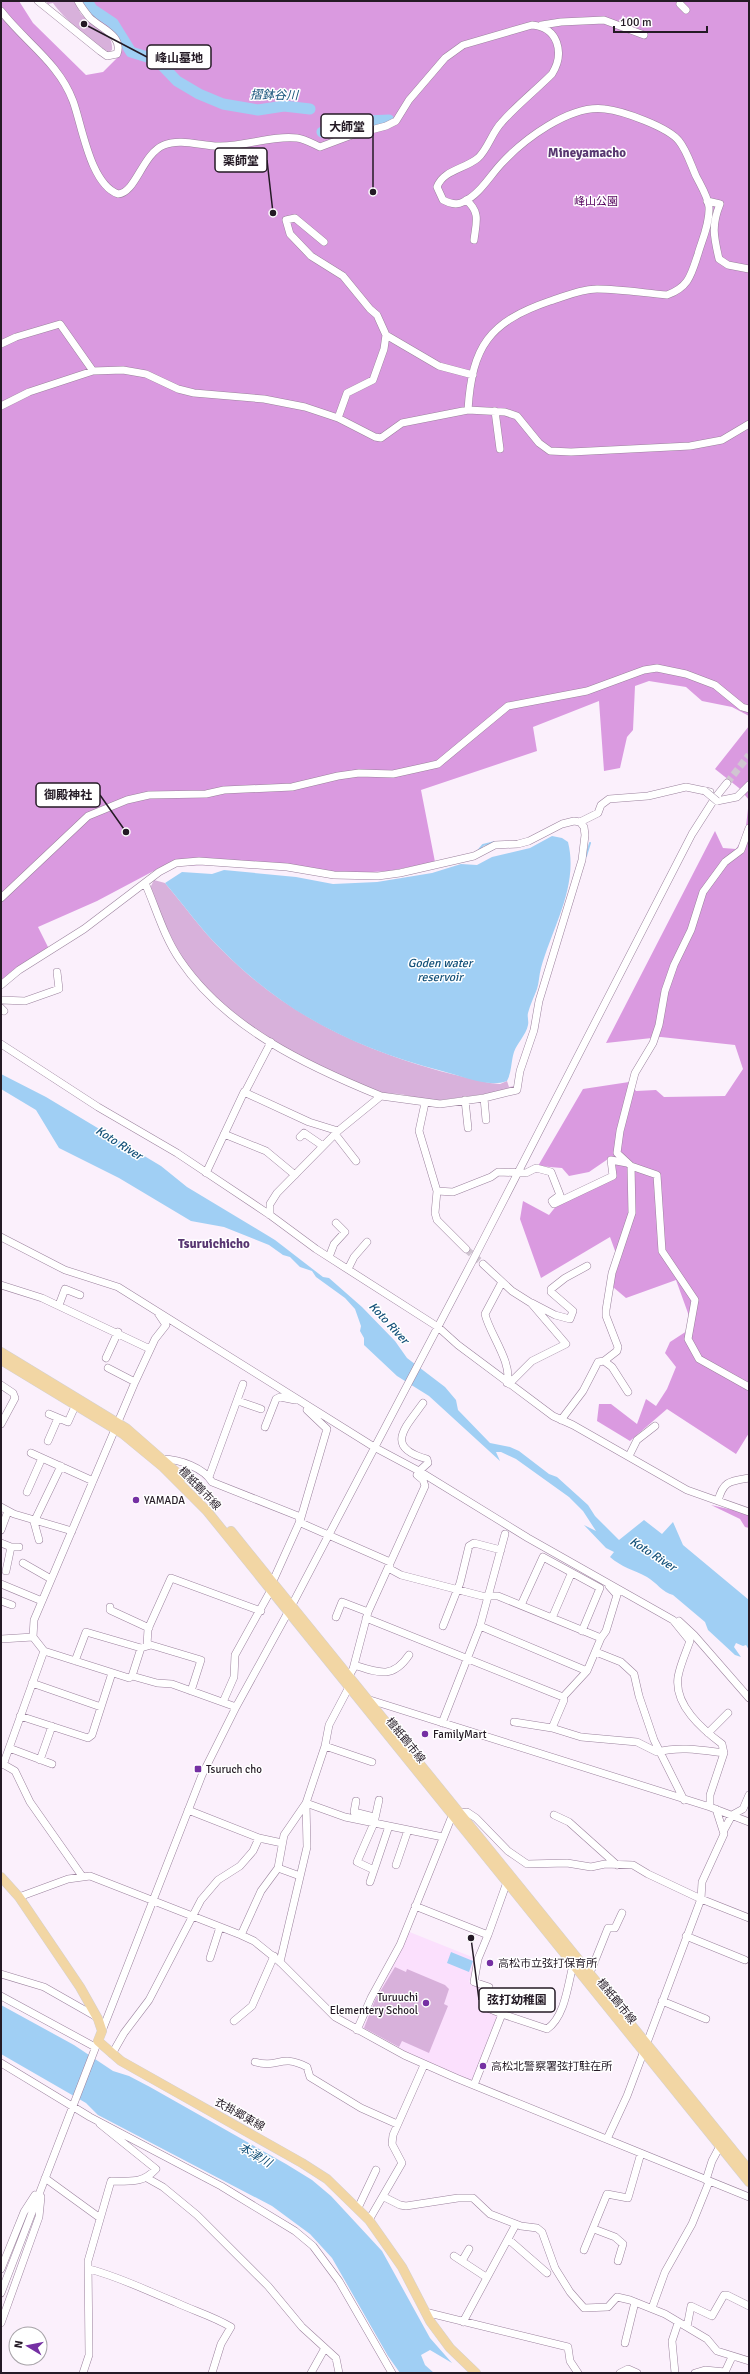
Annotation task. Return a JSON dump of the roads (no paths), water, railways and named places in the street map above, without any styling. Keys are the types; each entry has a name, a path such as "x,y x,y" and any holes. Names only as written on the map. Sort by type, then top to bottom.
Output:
{"main road":[{"name":"檀紙鶴市線","path":"1,1352 116,1426 163,1459 211,1507 290,1608 355,1695 590,1973 749,2170"},
{"name":"檀紙鶴市線","path":"1,1360 116,1426 185,1488 272,1585"},
{"name":"檀紙鶴市線","path":"290,1608 349,1676 507,1882 749,2182"},
{"path":"1,1877 19,1897 80,1988 98,2019 102,2031 96,2047"},
{"name":"衣掛郷東線","path":"96,2047 112,2054 327,2179 369,2220 402,2267 425,2312 450,2348 476,2373"}],"street":[{"path":"38,1 107,56 117,54 118,45 116,40 89,17 78,1"},
{"path":"680,4 686,10"},
{"path":"1,11 58,72 73,100 92,162 106,184 118,194 123,194 129,189 146,159 164,145 176,143 225,146 298,138 320,147 352,135 386,126 396,121 410,100 454,51 463,45 532,25 542,26 561,22 604,20 644,34"},
{"path":"468,410 473,375 479,352 484,343 507,320 525,310 582,290 597,289 667,295 678,291 686,285 692,274 708,221 707,201 680,142 674,136 654,125 605,109 580,111 545,128 502,162 474,196 455,204 443,200 437,187 440,179 468,165 479,157 501,122 552,74 558,65 554,34 542,26"},
{"path":"466,200 474,207 476,212 474,240"},
{"path":"707,201 720,204 714,219 713,233 719,259 728,265 749,269"},
{"path":"324,242 295,218 286,220 290,234 311,256 343,276 352,284 370,309 377,315 386,334 384,349 373,380 347,393 338,418"},
{"path":"1,344 16,336 60,324 93,371"},
{"path":"386,334 440,366 473,375"},
{"path":"1,405 29,392 93,371 123,370 146,374 178,389 194,393 264,399 305,407 338,418 375,438 381,438 402,423 468,410 495,411 517,416 539,443 550,451 571,452 690,446 722,440 749,424"},
{"path":"495,411 500,449"},
{"path":"1,898 88,816 127,800 149,795 206,794 224,790 292,787 338,776 359,773 393,774 438,764 508,706 587,691 644,670 657,668 686,674 715,685 742,707 749,709"},
{"path":"102,2031 208,1761 518,1174 692,834 720,792 728,783"},
{"path":"705,791 717,801 737,797 749,785"},
{"path":"1,985 19,970 84,929 170,865 186,861 288,867 360,877 400,873 474,856 495,845 518,844 529,841 562,824 574,821 580,822 598,813 601,805 609,799 648,796 677,788 697,788 705,791 720,792"},
{"path":"145,883 169,942 195,981 240,1021 271,1042 326,1074 381,1096 440,1104 484,1098 515,1092 519,1088 520,1070 534,1030 539,1001 582,860 585,834 584,827 580,822"},
{"path":"561,1420 583,1392 593,1368 598,1362 604,1361 617,1351 618,1347 606,1316 606,1310 612,1273 632,1213 629,1165 617,1154 620,1131 635,1073 653,1043 660,1026 665,991 674,965 692,930 703,892 725,862 741,850 749,828"},
{"path":"1,1000 25,1001 59,989 57,972"},
{"path":"206,1173 224,1134 271,1042"},
{"path":"1,1044 270,1214 329,1257 436,1329 538,1406 629,1456 686,1490 749,1512"},
{"path":"245,1092 336,1133 356,1161"},
{"path":"270,1214 270,1204 277,1193 336,1133 381,1096"},
{"path":"484,1098 486,1120"},
{"path":"465,1100 468,1128"},
{"path":"425,1103 419,1131 437,1191 435,1213 437,1220 466,1249"},
{"path":"300,1137 304,1133 323,1146"},
{"path":"224,1134 266,1151 295,1176"},
{"path":"437,1191 452,1192 504,1170 518,1174 526,1173 536,1168 551,1172 560,1195 552,1201 554,1204 613,1176 611,1160 657,1175 662,1251 695,1300 688,1339 699,1359 749,1387"},
{"path":"251,1202 270,1204"},
{"path":"329,1257 334,1244 345,1232 336,1223"},
{"path":"1,1237 65,1270 118,1287 299,1401 528,1538 673,1620 690,1641 678,1678 680,1692 694,1719 722,1744 724,1754 722,1766 710,1795 713,1808 724,1830"},
{"path":"348,1269 354,1256 367,1242"},
{"path":"483,1264 523,1299 554,1315 570,1319 573,1311 551,1292 551,1289 565,1278 587,1266"},
{"path":"502,1282 485,1314 496,1335 507,1369 508,1383"},
{"path":"1,1285 59,1305 118,1332 150,1349"},
{"path":"59,1305 65,1289 80,1295"},
{"path":"508,1383 532,1362 566,1344 531,1303"},
{"path":"156,1310 166,1324 150,1349 116,1426 34,1620 33,1637 44,1651 129,1678 132,1676 157,1683 172,1684 236,1707"},
{"path":"106,1358 118,1332"},
{"path":"604,1361 612,1367 628,1392"},
{"path":"108,1368 135,1382"},
{"path":"209,1477 243,1384"},
{"path":"1,1385 13,1393 15,1398 1,1424"},
{"path":"224,1702 234,1676 235,1654 261,1610 300,1521 327,1429 299,1401 280,1397 276,1399 265,1427"},
{"path":"238,1401 261,1409"},
{"path":"416,1470 428,1463 427,1459 406,1451 402,1446 401,1439 403,1430 423,1403"},
{"path":"49,1414 68,1422 76,1404"},
{"path":"48,1441 58,1418"},
{"path":"629,1456 637,1440 655,1426"},
{"path":"30,1453 93,1481"},
{"path":"28,1492 42,1458"},
{"path":"163,1459 178,1459 209,1477 212,1482 298,1516 300,1521 328,1536 390,1562"},
{"path":"39,1540 34,1522 60,1466"},
{"path":"349,1676 354,1665 367,1615 424,1486 423,1480 414,1473 416,1470"},
{"path":"718,1501 721,1489 726,1484 749,1478"},
{"path":"1,1507 8,1511 72,1531"},
{"path":"1,1530 8,1511"},
{"path":"442,1723 480,1626 505,1534"},
{"path":"1,1543 15,1547 6,1571"},
{"path":"443,1626 457,1590 469,1546 474,1543 500,1550"},
{"path":"521,1606 543,1557 571,1574 600,1588 582,1631"},
{"path":"390,1562 390,1569 401,1575 489,1597 498,1596 601,1638"},
{"path":"23,1563 52,1579"},
{"path":"552,1618 571,1574"},
{"path":"132,1676 144,1646 149,1628 171,1578 261,1610"},
{"path":"552,1728 564,1700 563,1697 587,1671 601,1638 606,1631 617,1595 608,1586 608,1582"},
{"path":"1,1584 42,1601"},
{"path":"1,1601 12,1605"},
{"path":"336,1617 342,1602 367,1615 563,1697"},
{"path":"110,1607 110,1610 149,1628"},
{"path":"673,1620 679,1621 694,1635 749,1698"},
{"path":"480,1626 587,1671"},
{"path":"75,1661 86,1632 201,1660 191,1691"},
{"path":"1,1639 33,1637"},
{"path":"44,1651 2,1764 15,1771 30,1802 82,1876"},
{"path":"596,1652 621,1662 634,1674 639,1696 659,1751 684,1800"},
{"path":"354,1665 389,1672 399,1669 409,1655"},
{"path":"20,1716 88,1738 92,1735 112,1673"},
{"path":"32,1683 101,1707"},
{"path":"280,1962 307,1847 306,1804 325,1746 328,1724 349,1687"},
{"path":"355,1695 713,1808 749,1822"},
{"path":"708,1733 728,1713"},
{"path":"514,1722 552,1728 581,1737 637,1742 659,1751 669,1748 683,1748 724,1754"},
{"path":"40,1760 52,1726"},
{"path":"325,1746 372,1762"},
{"path":"9,1748 52,1764"},
{"path":"607,2138 627,2096 701,1899 702,1882 732,1815 743,1809 749,1795"},
{"path":"374,1870 357,1862 374,1820 379,1800"},
{"path":"356,1801 354,1812 389,1826 443,1837"},
{"path":"306,1804 374,1820"},
{"path":"240,1935 261,1891 278,1868 284,1835 292,1820 306,1804"},
{"path":"188,1810 259,1838 282,1843"},
{"path":"357,2030 371,1998 397,1950 443,1837 456,1814 467,1812 476,1818 508,1851 527,1864 568,1863 592,1867 606,1864 633,1865 648,1874 701,1899 749,1918"},
{"path":"554,1815 569,1822 601,1848 617,1865"},
{"path":"370,1882 389,1826"},
{"path":"396,1865 408,1830"},
{"path":"112,2054 124,2033 149,2000 201,1900 218,1880 240,1866 253,1851 259,1838"},
{"path":"278,1868 300,1876"},
{"path":"19,1897 82,1876 95,1877 240,1935 254,1941 274,1956 335,2017 424,2065 607,2138 707,2181 749,2197"},
{"path":"507,1882 478,1959 474,1982 490,1987 483,2006 547,2029 553,2025 568,1994 573,1965"},
{"path":"415,1906 488,1935"},
{"path":"590,1973 608,1928 615,1928 622,1913"},
{"path":"210,1958 220,1927"},
{"path":"686,1936 745,1960"},
{"path":"234,2021 252,2006 274,1956"},
{"path":"1,1974 44,1987 88,2011 98,2019"},
{"path":"1,1996 96,2047 1,2293"},
{"path":"662,2001 706,2019"},
{"path":"474,2085 502,2014"},
{"path":"255,2062 268,2065 281,2060 295,2061 307,2067 310,2077 361,2108 397,2124"},
{"path":"1,2063 98,2121 221,2186 295,2231 313,2246 339,2281 392,2373"},
{"path":"369,2220 384,2197 402,2162 392,2144 397,2124 424,2065"},
{"path":"83,2373 88,2355 88,2261 111,2181 135,2182 147,2178 156,2168 104,2129 98,2121"},
{"path":"652,2308 665,2272 692,2224 707,2181 712,2161 720,2146"},
{"path":"584,2250 594,2229 607,2194 628,2198 641,2153"},
{"path":"358,2208 376,2170"},
{"path":"147,2178 163,2187 197,2215 268,2286 302,2327 336,2358 339,2373"},
{"path":"43,2182 100,2218"},
{"path":"1,2269 24,2212 43,2182"},
{"path":"1,2323 39,2217 43,2182"},
{"path":"384,2197 400,2205 406,2206 458,2198 473,2198 490,2214 516,2224 537,2228 542,2232 555,2268 570,2292 584,2308 608,2307 617,2297 635,2302 652,2308 687,2327 707,2339 717,2351 749,2361"},
{"path":"463,2322 516,2224"},
{"path":"594,2229 615,2237 623,2244 618,2261"},
{"path":"508,2239 547,2274"},
{"path":"462,2261 469,2249"},
{"path":"454,2256 486,2277"},
{"path":"89,2269 118,2277 176,2303 216,2318 231,2327 221,2344 212,2373"},
{"path":"687,2327 692,2306 713,2316 724,2295 727,2295 749,2306"},
{"path":"625,2343 635,2302"},
{"path":"425,2312 568,2346 570,2361 578,2373"},
{"path":"675,2373 672,2341 678,2323"},
{"path":"311,2373 325,2348"},
{"path":"695,2373 705,2370 725,2372 732,2356"},
{"path":"620,2373 628,2369 637,2373"}],"water":[{"name":"Goden water reservoir","path":"552,836 562,838 568,842 570,875 567,891 541,968 537,989 528,1013 527,1029 514,1052 510,1074 507,1081 500,1083 475,1080 381,1052 352,1040 297,1011 246,973 222,950 200,926 165,883 182,872 212,874 224,870 296,877 333,884 377,882 432,873 461,864 477,865 492,857 530,848"},
{"name":"Koto River","path":"1,1074 46,1097 161,1166 187,1187 275,1240 323,1277 329,1278 362,1307 395,1341 407,1358 445,1387 456,1400 458,1410 490,1443 510,1447 519,1451 549,1474 557,1477 588,1505 595,1516 619,1540 644,1520 662,1534 673,1522 683,1545 749,1600 749,1650 746,1645 743,1646 736,1643 734,1647 741,1657 735,1655 708,1630 705,1622 673,1595 666,1592 647,1577 623,1566 610,1557 614,1552 606,1548 584,1525 596,1531 583,1511 569,1497 516,1459 501,1452 496,1452 500,1461 429,1396 397,1376 364,1345 364,1338 360,1331 361,1326 355,1309 345,1298 316,1277 312,1271 300,1267 290,1257 283,1255 269,1245 224,1227 191,1221 119,1178 59,1148 36,1110 1,1089"},
{"path":"451,1952 473,1961 469,1972 447,1963"},
{"name":"本津川","path":"1,2005 74,2045 113,2071 129,2076 150,2087 312,2180 331,2196 382,2251 430,2338 452,2363 430,2350 421,2355 425,2365 434,2373 400,2373 388,2356 332,2258 310,2234 272,2206 98,2115 86,2103 1,2054"}],"waterway":[{"name":"摺鉢谷川","path":"87,1 92,9 113,23 131,52 157,60 177,81 199,94 223,104 258,110 284,106 310,109"},
{"name":"摺鉢谷川","path":"322,132 368,121 389,120"},
{"path":"478,851 483,845 495,842"},
{"path":"586,856 590,843"}],"tunnel":[{"path":"727,783 749,755"},
{"path":"466,1249 483,1264"}],"place":[{"name":"峰山墓地","path":"84,24"},
{"name":"大師堂","path":"373,192"},
{"name":"薬師堂","path":"273,213"},
{"name":"御殿神社","path":"126,832"},
{"name":"YAMADA","path":"136,1500"},
{"name":"FamilyMart","path":"425,1734"},
{"name":"Tsuruch cho","path":"198,1769"},
{"name":"弦打幼稚園","path":"471,1938"},
{"name":"高松市立弦打保育所","path":"490,1963"},
{"name":"Turuuchi Elementery School","path":"426,2003"},
{"name":"高松北警察署弦打駐在所","path":"483,2066"}],"district":[{"name":"Mineyamacho","path":"587,152"},
{"name":"Tsuruichicho","path":"214,1243"}],"park label":[{"name":"峰山公園","path":"596,201"}]}
